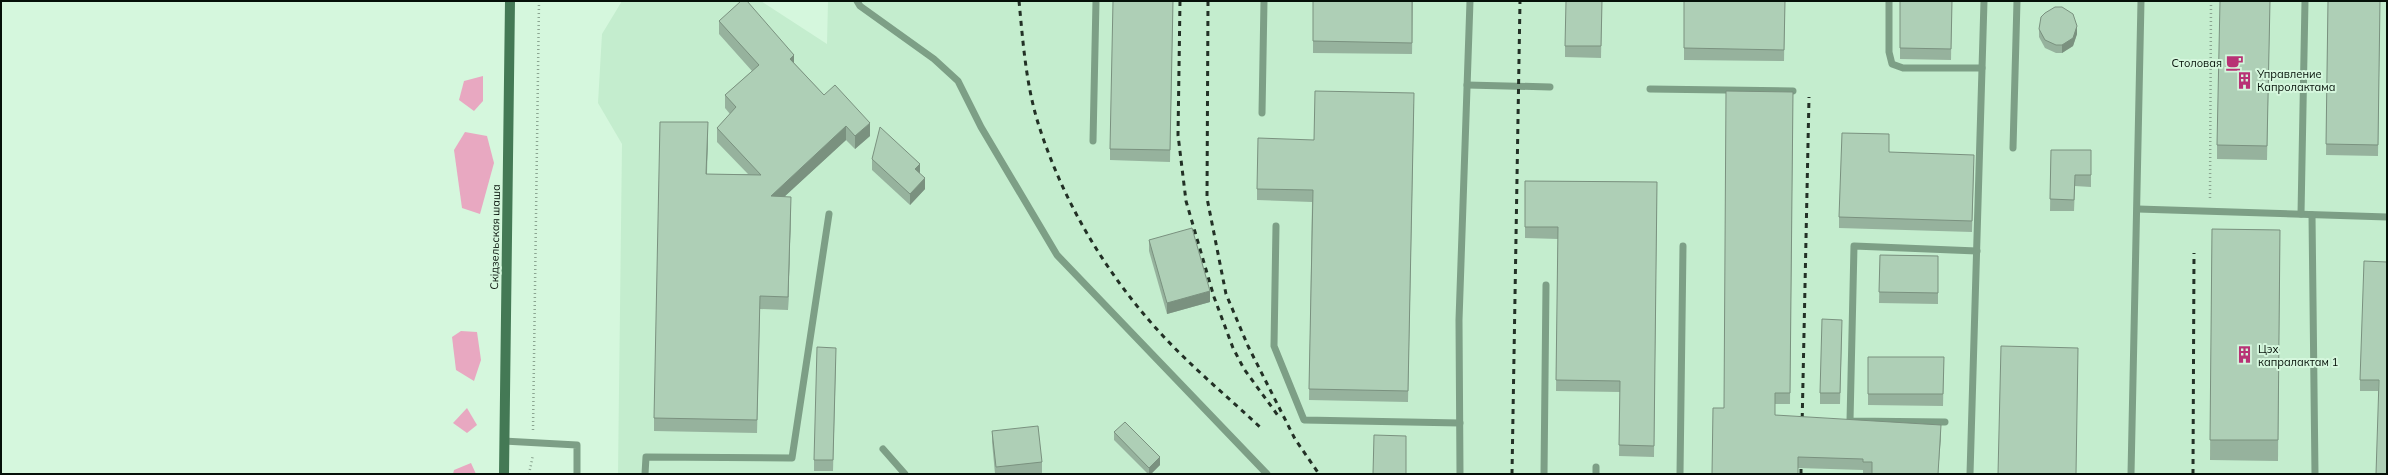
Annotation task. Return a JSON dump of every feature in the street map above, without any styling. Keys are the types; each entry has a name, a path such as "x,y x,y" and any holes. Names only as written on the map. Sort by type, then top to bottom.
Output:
{"street":[{"name":"Скідзельская шаша","path":"504,474 510,1"}],"lane":[{"path":"857,1 860,6 934,59 958,81 981,127 1058,256 1267,474"},
{"path":"1093,140 1096,1"},
{"path":"1262,113 1264,1"},
{"path":"1460,474 1459,320 1470,1"},
{"path":"1889,1 1889,52 1892,64 1903,68 1982,68"},
{"path":"1970,474 1984,1"},
{"path":"2012,148 2017,1"},
{"path":"2131,474 2138,209 2141,1"},
{"path":"2301,214 2305,1"},
{"path":"1467,85 1550,87"},
{"path":"1650,89 1793,91"},
{"path":"2138,209 2387,217"},
{"path":"645,474 646,457 792,458 829,214"},
{"path":"2312,215 2315,474"},
{"path":"1276,226 1274,346 1304,420 1460,423"},
{"path":"1680,474 1683,246"},
{"path":"1946,422 1850,421 1854,246 1977,251"},
{"path":"1544,474 1546,286"},
{"path":"504,441 577,445 577,474"},
{"path":"883,449 905,474"}],"path":[{"path":"529,474 536,443 533,435 539,1"},
{"path":"2210,212 2212,1"}],"shaded area":[{"path":"622,1 761,1 827,44 828,1 2387,1 2387,474 618,474 622,144 598,103 602,34"},
{"path":"483,76 483,101 474,111 459,100 464,81"},
{"path":"465,132 487,136 494,163 480,214 462,208 454,150"},
{"path":"461,331 477,332 481,360 474,381 456,370 452,337"},
{"path":"467,408 477,425 467,433 453,423"},
{"path":"471,463 476,474 453,474 454,470"}],"building":[{"path":"741,1 747,1 794,55 790,59 824,95 835,85 870,123 855,136 846,126 771,196 791,197 788,297 760,296 757,420 654,418 660,122 708,122 706,174 761,175 717,128 736,107 725,95 759,65 719,21"},
{"path":"1113,1 1173,1 1170,150 1110,149"},
{"path":"1313,1 1412,1 1412,43 1313,41"},
{"path":"1566,1 1602,1 1601,46 1565,46"},
{"path":"1684,1 1785,1 1784,50 1684,48"},
{"path":"1900,1 1952,1 1951,49 1900,48"},
{"name":"Управление Капролактама","path":"2220,1 2270,1 2267,146 2217,145"},
{"path":"2328,1 2380,1 2378,145 2326,144"},
{"path":"2055,7 2062,7 2073,14 2077,26 2073,38 2062,45 2056,45 2045,40 2039,29 2041,17"},
{"path":"1315,91 1414,93 1408,391 1309,389 1313,190 1257,189 1258,138 1314,140"},
{"path":"1726,91 1793,92 1790,393 1775,393 1775,415 1941,425 1938,474 1872,474 1872,462 1863,462 1863,459 1798,457 1798,474 1712,474 1713,408 1724,408"},
{"path":"880,127 920,164 915,169 925,178 910,194 872,159"},
{"path":"1842,133 1889,134 1889,152 1974,155 1972,221 1839,217"},
{"path":"2051,150 2091,150 2091,175 2075,175 2074,200 2050,199"},
{"path":"1525,181 1657,182 1654,446 1619,445 1620,381 1556,380 1558,227 1525,227"},
{"path":"1192,228 1210,291 1167,303 1149,240"},
{"name":"Цэх капралактам 1","path":"2212,229 2280,230 2278,440 2210,440"},
{"path":"1880,255 1938,256 1938,293 1879,292"},
{"path":"2364,261 2387,262 2387,474 2376,474 2379,380 2360,380"},
{"path":"1822,319 1842,320 1840,393 1820,393"},
{"path":"2001,346 2078,348 2076,474 1998,474"},
{"path":"817,347 836,348 833,460 814,460"},
{"path":"1868,357 1944,357 1943,394 1868,394"},
{"path":"1125,422 1160,457 1149,468 1114,432"},
{"path":"1038,426 1042,462 996,467 992,431"},
{"path":"1374,435 1406,436 1406,474 1373,474"}],"railway":[{"path":"1019,1 1028,80 1039,126 1061,183 1090,238 1124,290 1164,337 1199,372 1261,428"},
{"path":"1180,1 1178,135 1186,201 1214,297 1233,348 1244,369 1279,417"},
{"path":"1208,1 1207,198 1226,294 1248,346 1295,439 1319,474"},
{"path":"1512,474 1520,1"},
{"path":"1802,428 1809,97"},
{"path":"2193,474 2194,253"},
{"path":"1801,458 1801,474"}],"place":[{"name":"Столовая","path":"2235,63"},
{"name":"Управление Капролактама","path":"2244,80"},
{"name":"Цэх капралактам 1","path":"2245,355"}]}
